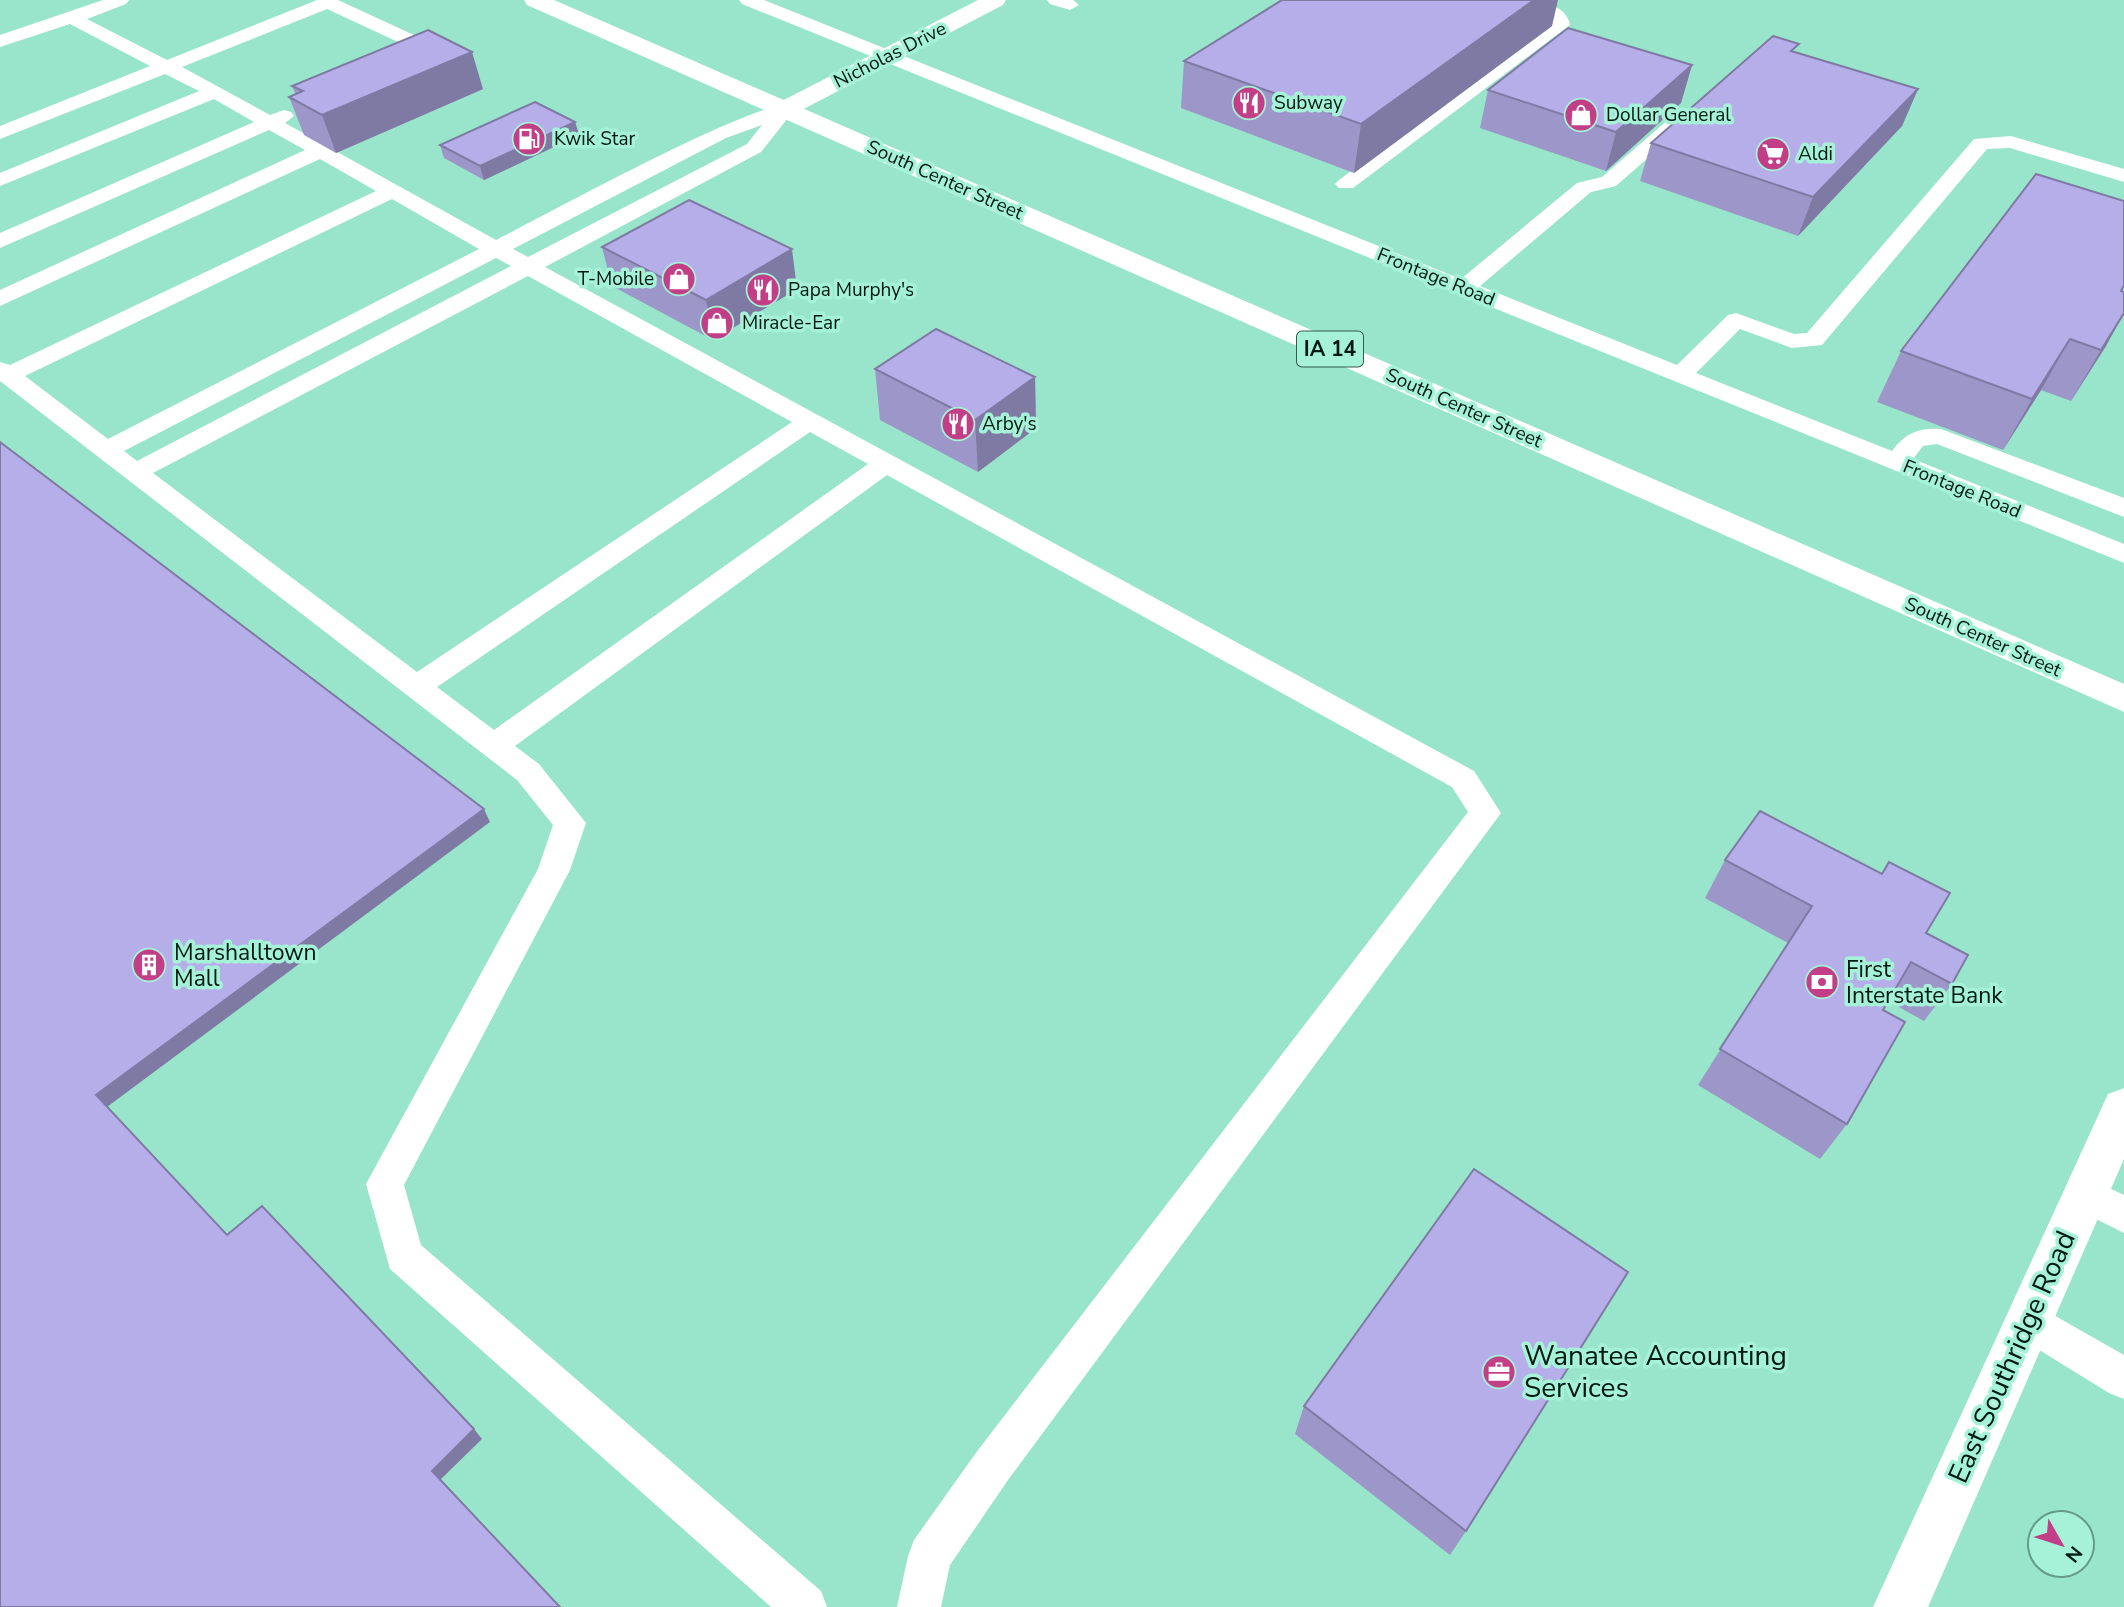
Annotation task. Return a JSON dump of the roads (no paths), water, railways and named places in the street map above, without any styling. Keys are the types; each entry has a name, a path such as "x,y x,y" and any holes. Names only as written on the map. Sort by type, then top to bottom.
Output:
{"main road":[{"name":"South Center Street","path":"535,0 2124,699"},
{"name":"Nicholas Drive","path":"785,109 995,0"},
{"name":"East Southridge Road","path":"1900,1607 2029,1321 2105,1205 2124,1108"}],"lane":[{"path":"0,41 120,0"},
{"name":"Frontage Road","path":"748,0 1897,463 2120,545"},
{"path":"1346,184 1561,25 1560,18 1544,8 1516,0"},
{"path":"0,133 328,2 422,46 411,61 388,71"},
{"path":"72,18 215,92 1463,779 1485,813 993,1465 930,1556 919,1607"},
{"path":"0,180 215,92"},
{"path":"0,241 305,107"},
{"path":"106,450 719,134 785,109"},
{"path":"135,472 754,149 785,109"},
{"path":"1464,288 1584,187 1609,181 1685,116"},
{"path":"1680,375 1736,320 1792,341 1814,340 1981,143 2011,142 2124,176"},
{"path":"0,299 320,151"},
{"path":"392,191 4,372 528,772 570,823 554,870 385,1184 404,1256 805,1607"},
{"path":"417,686 810,421"},
{"path":"1897,463 1916,438 1921,426 1941,437 2124,509"},
{"path":"494,745 886,463"},
{"path":"2029,1321 2124,1378"}],"place":[{"name":"Subway","path":"1249,103"},
{"name":"Dollar General","path":"1581,115"},
{"name":"Kwik Star","path":"529,139"},
{"name":"Aldi","path":"1773,154"},
{"name":"T-Mobile","path":"679,279"},
{"name":"Papa Murphy's","path":"763,290"},
{"name":"Miracle-Ear","path":"717,323"},
{"name":"Arby's","path":"958,424"},
{"name":"Marshalltown Mall","path":"149,965"},
{"name":"First Interstate Bank","path":"1822,982"},
{"name":"Wanatee Accounting Services","path":"1499,1372"}]}
